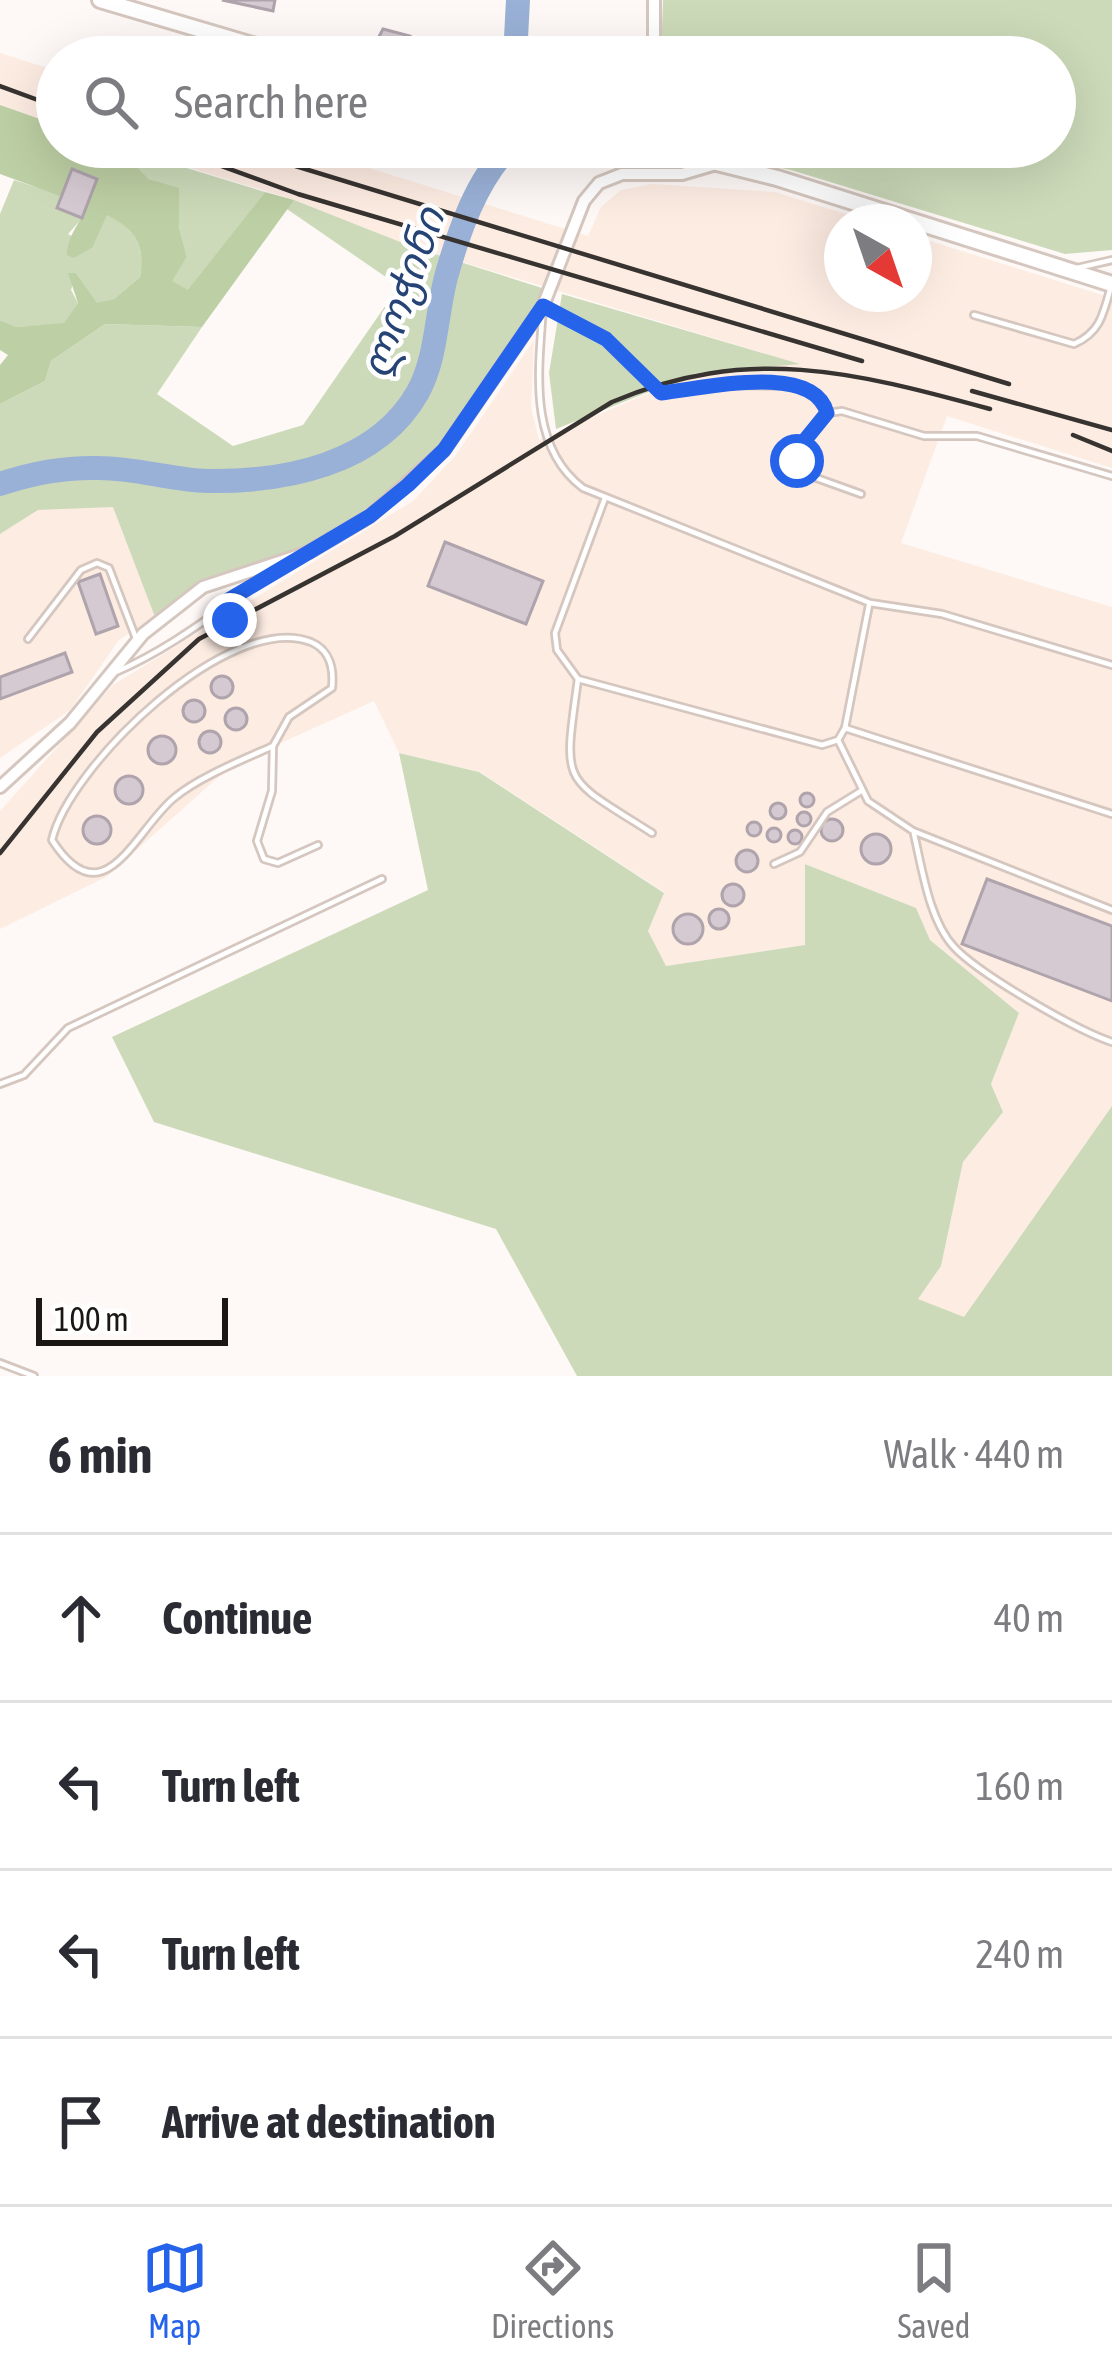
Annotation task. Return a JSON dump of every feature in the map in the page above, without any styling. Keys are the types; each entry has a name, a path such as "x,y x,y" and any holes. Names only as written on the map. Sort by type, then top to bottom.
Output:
{"main road":[{"path":"100,0 222,36"},
{"path":"730,168 1112,284"}],"street":[{"path":"654,0 654,36"},
{"path":"0,787 70,723 137,640 202,587 309,552 370,516 444,450 543,306 584,201 599,183 622,174 682,174 703,168"}],"lane":[{"path":"1066,268 1112,260"},
{"path":"974,315 1074,344 1090,337 1102,320 1112,284"},
{"path":"827,413 814,391 793,382 661,393 606,339 543,306 538,378 547,440 573,481 605,498 870,602 943,614 1112,664"},
{"path":"1102,320 1112,323"},
{"path":"861,494 811,476 797,461 801,445 827,413 842,411 924,436 977,436 1112,476"},
{"path":"605,498 555,632 557,650 578,680 823,745 838,740 845,728 870,602"},
{"path":"104,678 166,651 225,602 309,552"},
{"path":"28,639 81,570 98,563 109,568 137,640"},
{"path":"225,602 230,632 240,647"},
{"path":"273,746 172,799 135,848 112,866 94,873 75,868 52,840 56,821 99,764 194,671 240,647 292,635 320,646 334,669 332,688 289,717 273,746 272,791 257,841 264,860 278,863 318,845"},
{"path":"578,680 568,765 583,789 652,833"},
{"path":"845,728 1112,814"},
{"path":"838,740 861,791 913,831 1112,910"},
{"path":"774,864 800,852 827,812 861,791"},
{"path":"913,831 929,895 952,946 1077,1030 1112,1042"},
{"path":"0,1084 23,1075 68,1028 382,879"},
{"path":"0,1363 34,1376"}],"shaded area":[{"path":"0,53 36,64 36,118 0,105"},
{"path":"191,168 369,168 588,236 601,207 621,190 652,184 775,192 824,207 824,312 932,312 932,242 1112,298 1112,468 947,416 901,543 1112,607 1112,1106 964,1318 918,1299 941,1266 963,1162 1003,1112 991,1084 1019,1013 930,940 915,908 806,864 805,945 666,966 648,931 664,892 480,772 399,753 374,701 232,765 106,877 0,929 0,811 113,685 413,501 456,455 534,340 531,407 539,440 696,373 796,363 413,247 294,200"},
{"path":"114,506 155,617 119,640 70,710 0,758 0,534 38,510"}],"green space":[{"path":"663,0 1112,0 1112,250 1065,254 932,213 932,204 902,204 781,168 1076,168 1076,36 662,36"},
{"path":"0,105 36,118 36,168 138,168 149,179 179,188 179,227 187,257 172,281 188,290 265,192 294,200 202,327 105,324 51,361 45,381 0,404 0,365 8,355 0,350 0,320 17,327 64,323 78,303 68,273 76,273 97,303 114,299 140,277 141,265 136,239 107,215 93,247 74,258 67,255 89,197 75,192 60,196 0,174"},
{"path":"138,168 187,168 265,192 189,291 171,281 187,257 179,227 179,189 149,179"},
{"path":"14,180 60,195 75,191 89,196 86,214 68,234 93,247 107,214 136,239 140,277 114,299 97,304 76,273 71,290 78,303 64,324 17,327 0,320 0,214"},
{"path":"294,200 413,247 542,288 534,309 440,445 383,497 330,534 155,617 113,507 38,510 0,534 0,404 45,381 51,361 105,324 202,327 157,394 233,446 303,425 399,286 284,207"},
{"path":"562,294 800,364 696,373 556,429 549,373"},
{"path":"399,753 479,772 664,893 648,931 666,966 805,945 805,864 916,908 930,940 1019,1013 991,1084 1003,1112 963,1162 941,1266 918,1299 964,1317 1112,1106 1112,1376 577,1376 496,1229 154,1122 112,1037 428,890"}],"building":[{"path":"222,0 275,0 273,11"},
{"path":"383,29 410,36 379,36"},
{"path":"72,169 97,179 82,218 57,208"},
{"path":"445,542 543,581 526,624 428,586"},
{"path":"100,574 118,626 96,634 78,582"},
{"path":"65,653 72,672 0,699 0,677"},
{"path":"222,676 233,687 222,698 211,687"},
{"path":"194,700 205,711 194,722 183,711"},
{"path":"236,708 247,719 236,730 225,719"},
{"path":"210,731 221,742 210,753 199,742"},
{"path":"162,736 172,740 176,750 172,760 162,764 152,760 148,750 152,740"},
{"path":"129,776 139,780 143,790 139,800 129,804 119,800 115,790 119,780"},
{"path":"807,793 814,800 807,807 800,800"},
{"path":"778,803 786,811 778,819 770,811"},
{"path":"804,812 811,819 804,826 797,819"},
{"path":"97,816 107,820 111,830 107,840 97,844 87,840 83,830 87,820"},
{"path":"832,819 843,830 832,841 821,830"},
{"path":"754,822 761,829 754,836 747,829"},
{"path":"774,828 781,835 774,842 767,835"},
{"path":"795,830 802,837 795,844 788,837"},
{"path":"876,834 891,849 876,864 861,849"},
{"path":"747,850 758,861 747,872 736,861"},
{"path":"987,879 1112,926 1112,1001 962,944"},
{"path":"733,884 744,895 733,906 722,895"},
{"path":"719,909 729,919 719,929 709,919"},
{"path":"688,914 699,918 703,929 699,940 688,944 677,940 673,929 677,918"}],"waterway":[{"name":"ლოჭინი","path":"516,36 518,0"},
{"name":"ლოჭინი","path":"0,484 86,468 208,481 267,478 326,464 379,437 400,417 424,379 446,277 463,225 492,168"}],"railway":[{"path":"0,86 36,99"},
{"path":"227,168 298,194 862,361"},
{"path":"302,168 1009,384"},
{"path":"0,853 97,732 199,639 395,536 612,402 709,373 756,369 846,375 990,409"},
{"path":"972,391 1112,430"},
{"path":"1073,435 1112,451"}],"route":[{"path":"230,620 225,602 370,516 444,450 543,306 606,339 661,393 793,382 814,391 827,413 801,445 797,461"}]}
